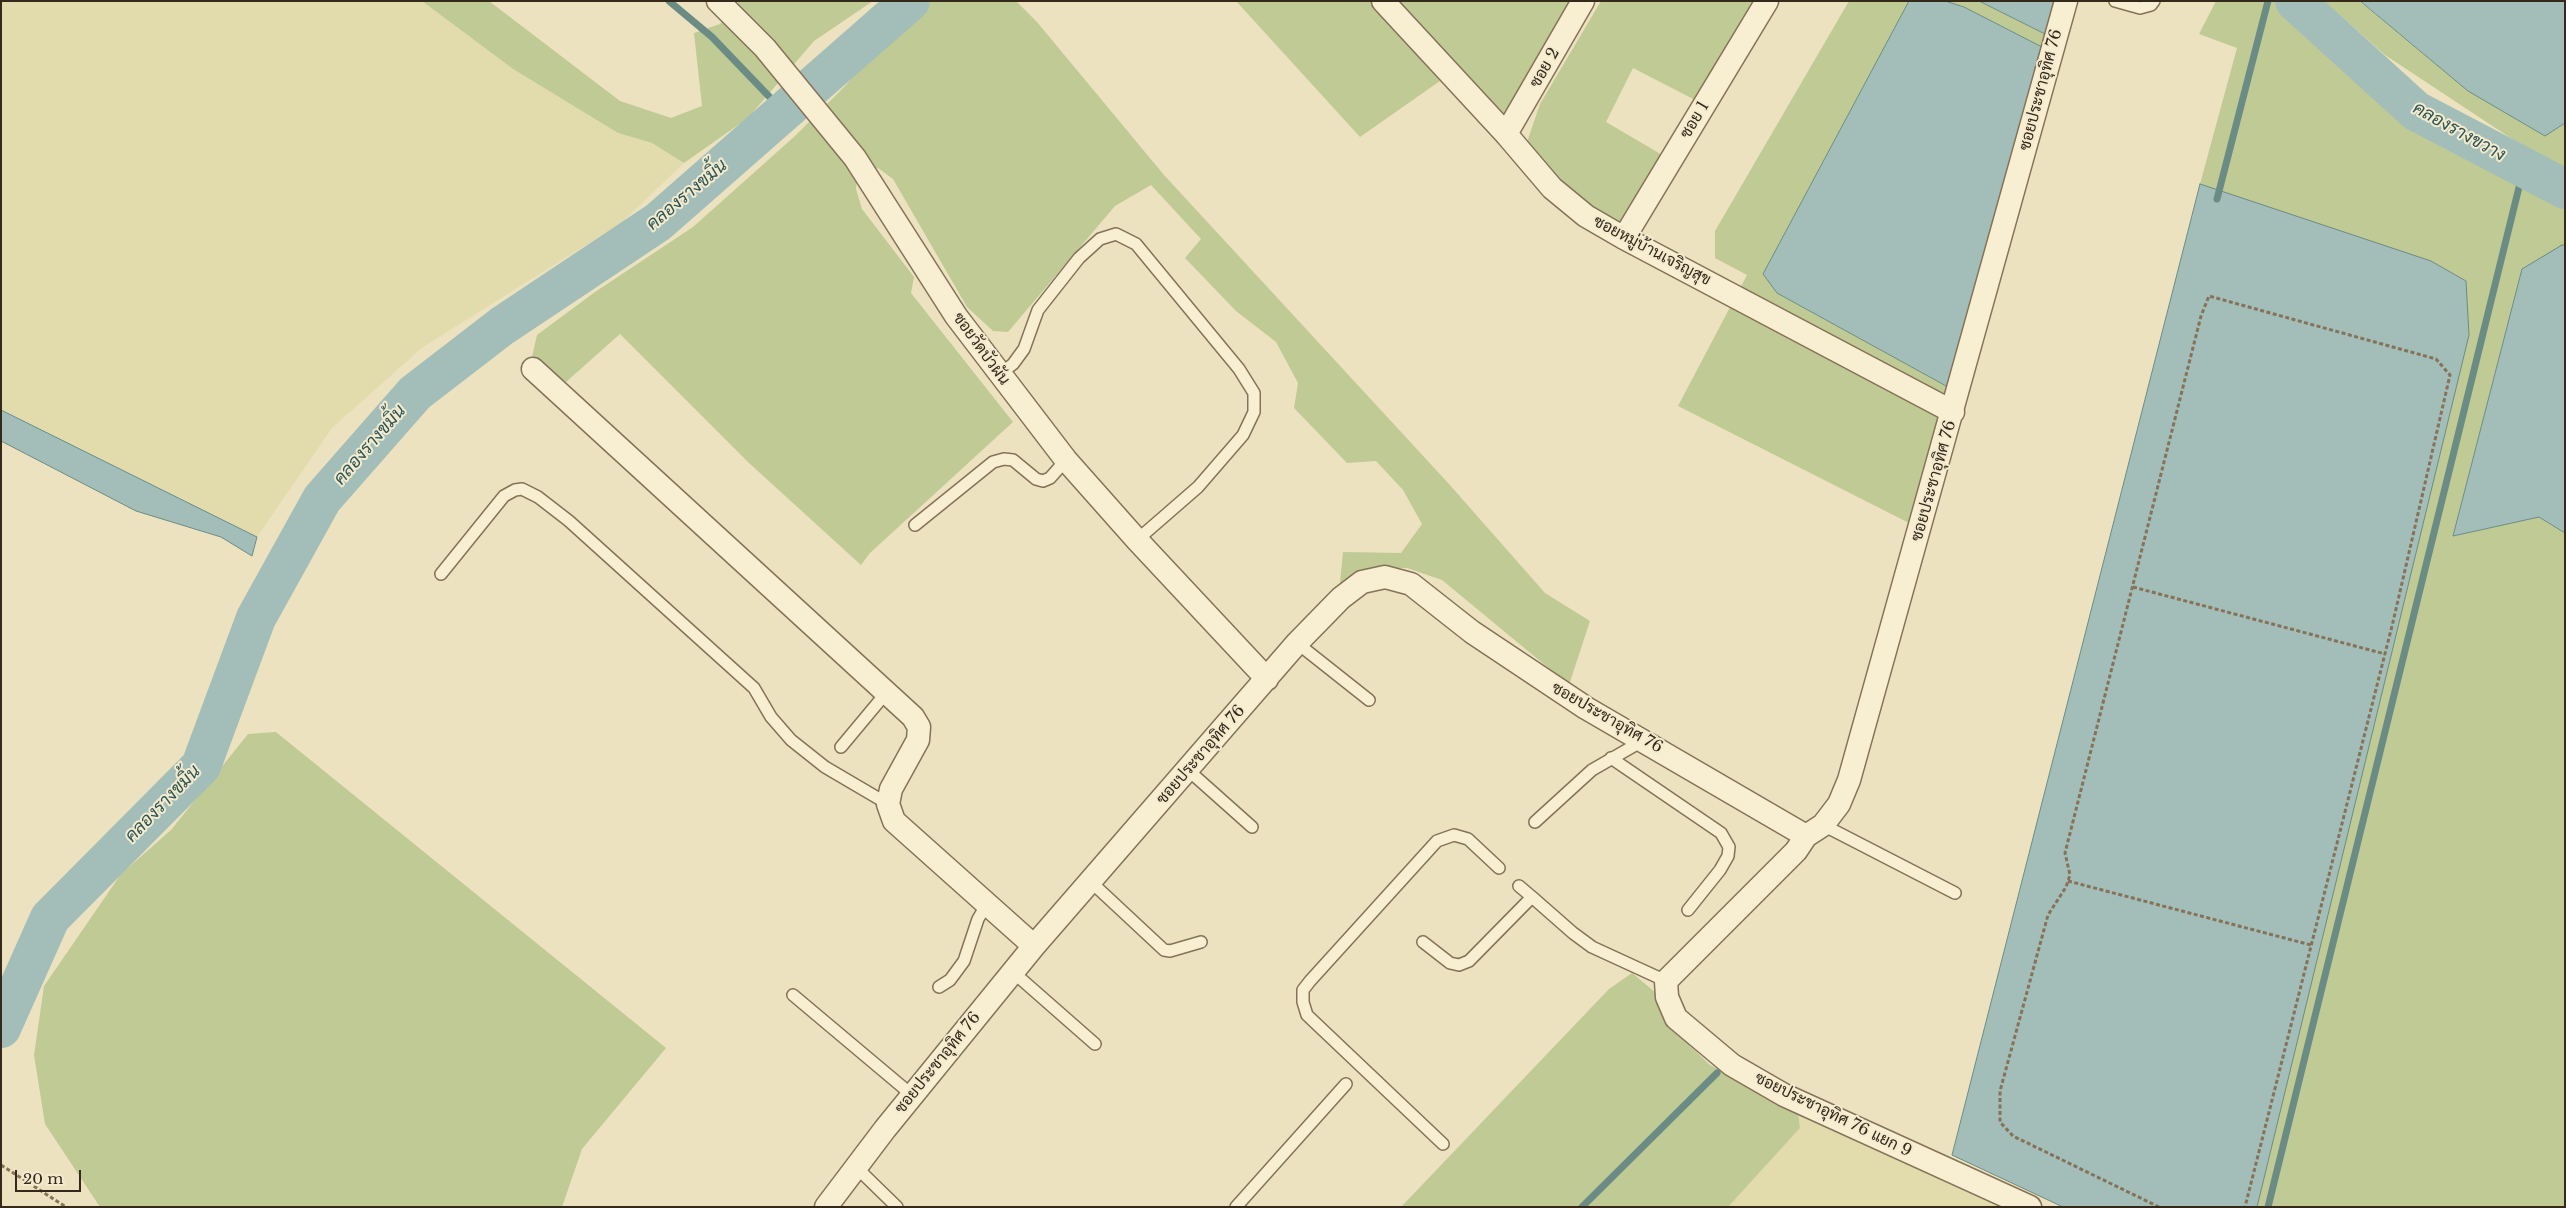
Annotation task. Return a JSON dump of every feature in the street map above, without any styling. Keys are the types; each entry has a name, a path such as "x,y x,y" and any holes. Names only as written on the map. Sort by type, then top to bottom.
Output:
{"street":[{"name":"ซอยหมู่บ้านเจริญสุข","path":"1383,1 1506,134 1552,188 1586,216 1624,238 1953,412"},
{"name":"ซอย 2","path":"1506,134 1583,1"},
{"name":"ซอย 1","path":"1624,238 1767,1"},
{"name":"ซอยประชาอุทิศ 76","path":"826,1207 912,1095 1034,946 1297,643 1341,598 1362,582 1385,577 1411,584 1472,632 1535,676 1644,740 1815,831 1839,804 1849,780 2066,1"},
{"name":"ซอยวัดบัวผัน","path":"720,3 766,48 834,130 872,184 956,316 1066,460 1137,540 1267,679"},
{"path":"533,369 913,718 919,728 918,740 892,789 888,804 894,821 1034,946"},
{"path":"1666,981 1815,831"},
{"name":"ซอยประชาอุทิศ 76 แยก 9","path":"1666,981 1667,997 1676,1018 1732,1065 1784,1095 2030,1207"}],"lane":[{"path":"2115,1 2140,8 2154,1"},
{"path":"1000,374 1013,364 1024,349 1038,310 1079,258 1100,239 1116,234 1136,244 1239,369 1254,394 1254,412 1243,435 1198,487 1137,540"},
{"path":"916,525 993,462 1004,459 1013,460 1036,479 1042,481 1050,478 1066,460"},
{"path":"441,574 504,496 515,490 522,489 538,497 569,521 754,688 771,717 791,740 825,766 888,804"},
{"path":"1297,643 1368,700"},
{"path":"841,747 886,693"},
{"path":"1535,822 1592,770 1644,740"},
{"path":"1611,758 1721,833 1729,847 1728,856 1720,870 1688,910"},
{"path":"1188,770 1252,827"},
{"path":"1815,831 1955,892"},
{"path":"1442,1144 1307,1015 1303,1002 1303,990 1437,841 1454,835 1468,839 1499,868"},
{"path":"1090,881 1164,950 1202,942"},
{"path":"1518,886 1572,933 1592,947 1666,981"},
{"path":"1423,942 1450,963 1459,965 1469,961 1532,897"},
{"path":"939,987 950,980 964,961 976,924 987,904"},
{"path":"1013,972 1095,1044"},
{"path":"793,996 912,1095"},
{"path":"1236,1207 1346,1084"},
{"path":"856,1167 897,1207"}],"path":[{"path":"2158,1207 2044,1153 2013,1136 2000,1122 2000,1091 2048,915 2070,875 2065,853 2201,316 2209,296 2436,359 2450,375 2385,654 2245,1207"},
{"path":"2132,587 2385,654"},
{"path":"2068,881 2311,945"},
{"path":"1,1165 66,1207"}],"shaded area":[{"path":"1,1 422,1 513,69 618,133 652,143 684,163 621,223 423,347 332,428 257,537 1,410"},
{"path":"1798,1113 2011,1207 1728,1207 1800,1128"}],"green space":[{"path":"422,1 489,1 620,101 671,118 702,106 694,33 720,24 739,1 873,1 814,41 748,118 684,163 652,143 618,133 513,69"},
{"path":"921,1 1016,1 1037,22 1164,175 1449,484 1545,593 1590,621 1569,685 1442,580 1407,568 1362,569 1340,583 1343,552 1401,553 1422,524 1403,490 1376,461 1347,463 1294,408 1298,383 1276,342 1236,311 1185,258 1201,239 1151,185 1115,206 1008,332 993,331 967,307 893,179 878,168 857,179 856,189 862,209 914,277 911,293 1013,422 870,553 861,565 749,463 620,334 566,382 532,357 537,335 595,292 693,227 795,136 844,87"},
{"path":"1236,1 1370,1 1440,81 1360,137"},
{"path":"1397,1 1568,1 1572,4 1514,108 1502,116"},
{"path":"1601,1 1759,1 1699,102 1633,68 1606,122 1664,156 1625,225 1592,209 1555,176 1527,142 1540,104"},
{"path":"1849,1 1909,1 1763,274 1777,293 1948,387 1911,524 1678,406 1747,275 1715,258 1715,231"},
{"path":"1945,1 1979,1 2047,35 2042,47 1964,7"},
{"path":"2216,1 2276,1 2375,94 2482,158 2565,202 2565,245 2522,269 2453,536 2539,517 2565,533 2565,1207 2256,1207 2466,281 2431,261 2269,210 2200,184 2237,48 2199,34"},
{"path":"2324,1 2359,1 2468,91 2545,136 2565,123 2565,170 2553,166 2385,55"},
{"path":"276,732 666,1048 582,1149 562,1207 100,1207 45,1124 34,1055 44,986 121,874 171,830 248,734"},
{"path":"1632,973 1656,993 1666,1016 1690,1046 1710,1065 1798,1113 1800,1128 1728,1207 1401,1207 1609,989"}],"water":[{"path":"1909,1 1945,1 1964,7 2042,47 1948,387 1777,293 1763,274"},
{"path":"1979,1 2056,1 2047,35"},
{"path":"2360,1 2565,1 2565,123 2545,136 2468,91"},
{"path":"2200,184 2431,261 2466,281 2469,335 2257,1207 2063,1207 1952,1155"},
{"path":"2565,245 2565,533 2539,517 2453,536 2522,269"},
{"path":"1,410 257,537 252,556 221,537 136,511 1,441"}],"waterway":[{"path":"669,1 712,37 784,112"},
{"name":"คลองรางขมิ้น","path":"1,1028 50,918 201,766 256,618 322,499 415,393 502,326 658,222 910,1"},
{"path":"2217,199 2268,1"},
{"name":"คลองรางขวาง","path":"2295,1 2416,111 2565,189"},
{"path":"2268,1207 2524,167"},
{"path":"1582,1207 1717,1073"}]}
